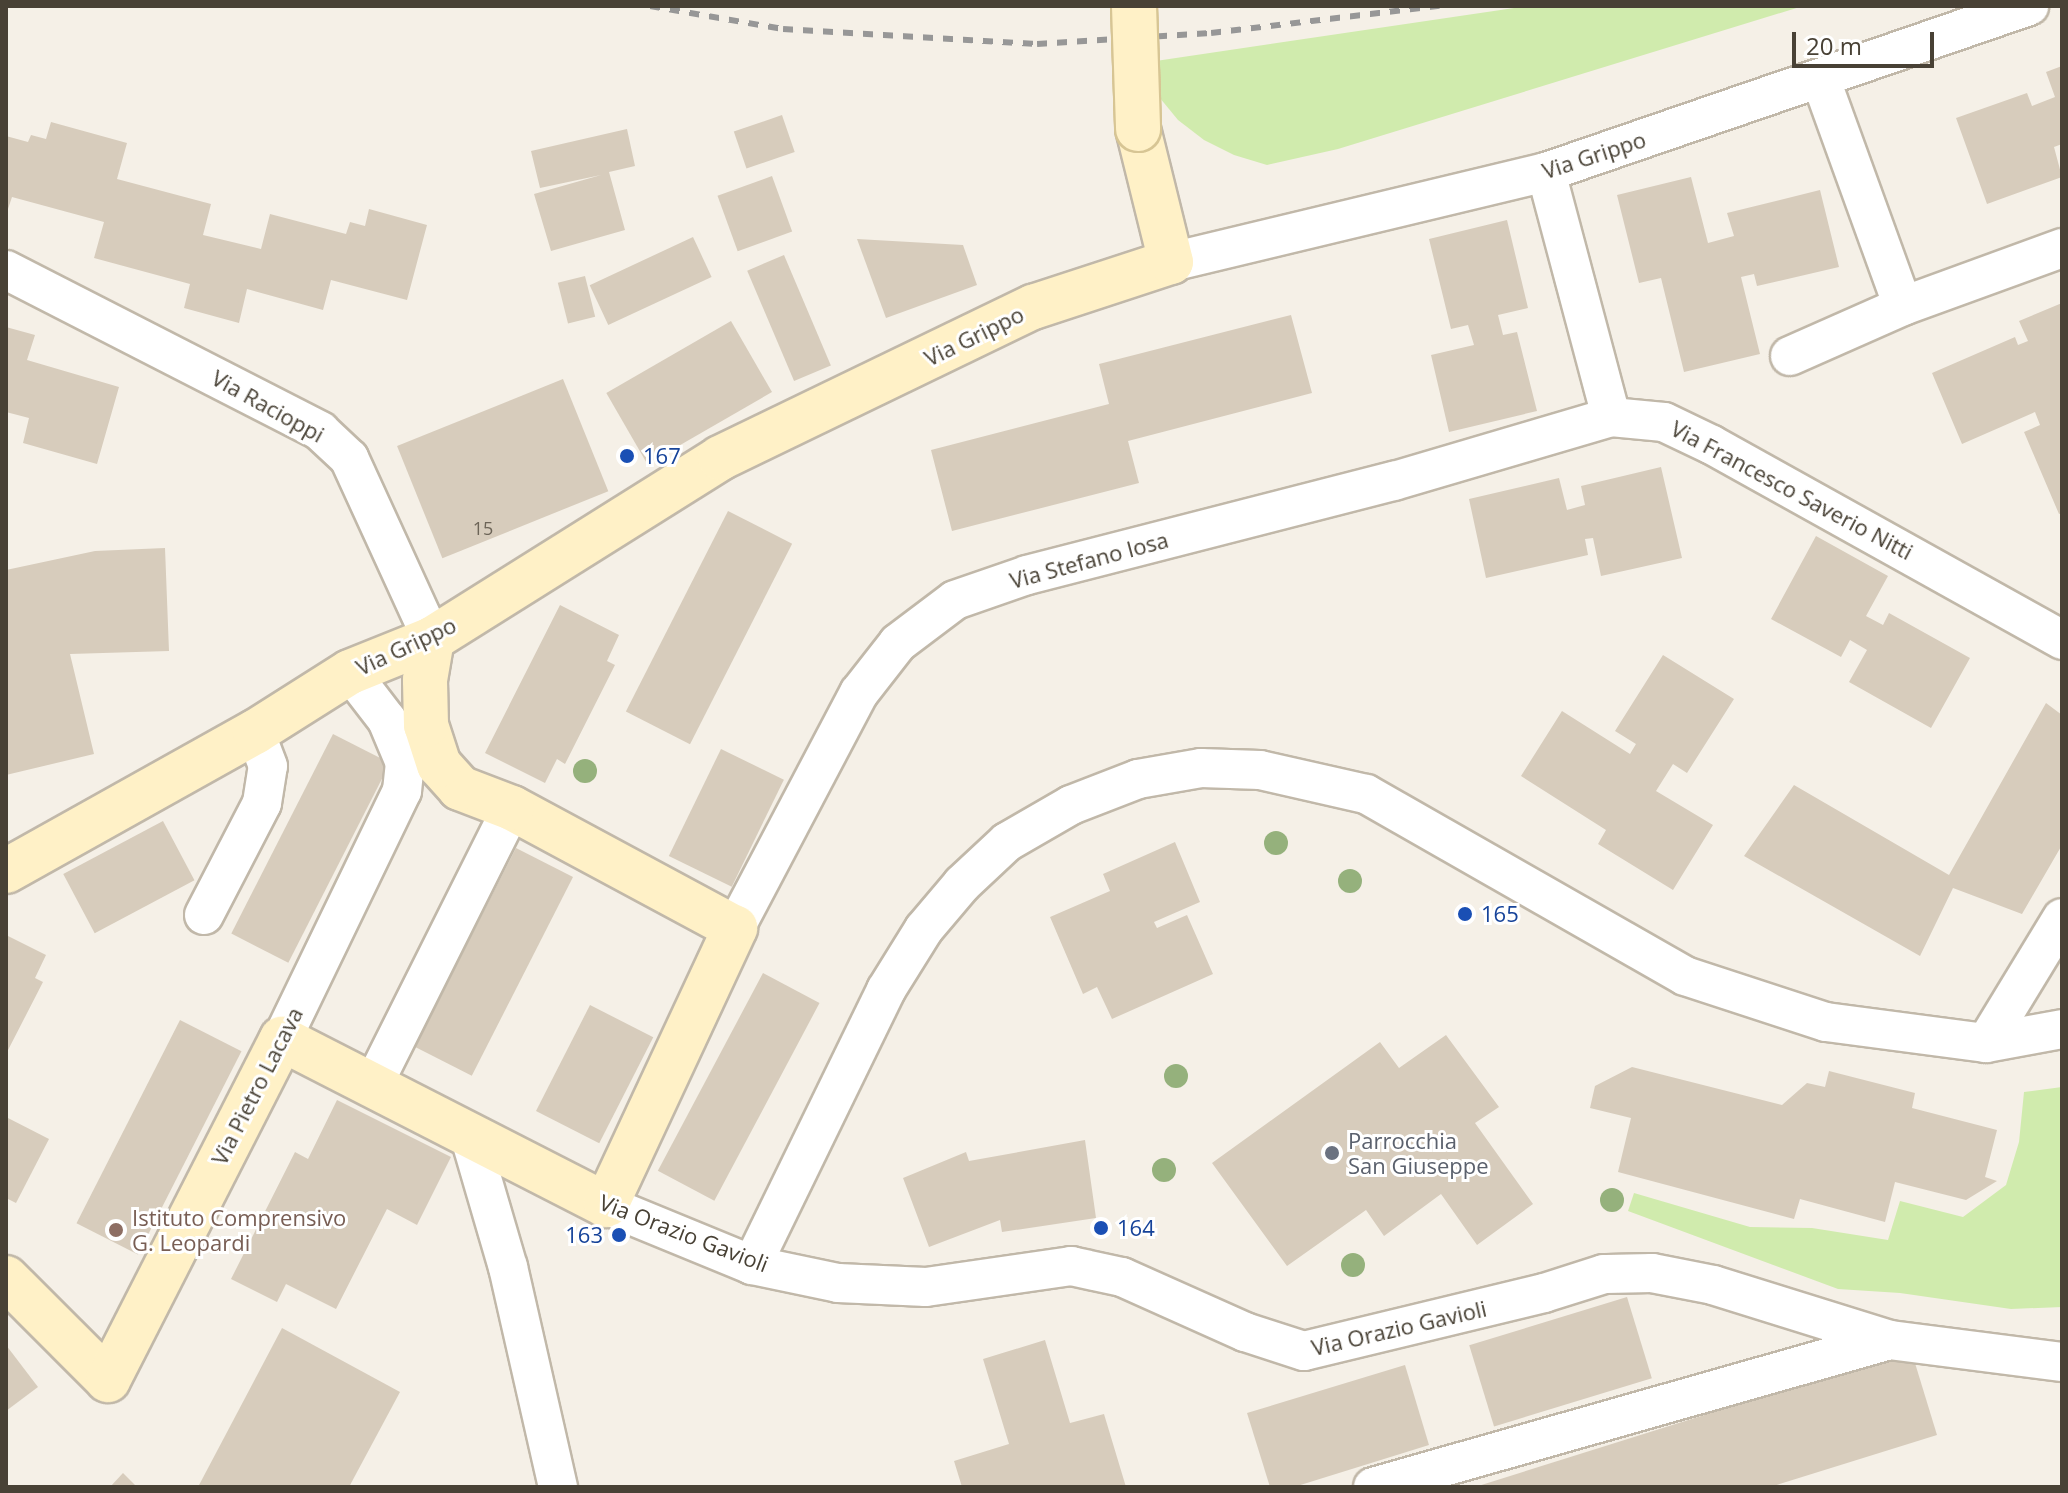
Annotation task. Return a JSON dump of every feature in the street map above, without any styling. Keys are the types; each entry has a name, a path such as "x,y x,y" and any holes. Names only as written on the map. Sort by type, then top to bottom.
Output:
{"street":[{"path":"1134,6 1138,129 1171,262"},
{"name":"Via Grippo","path":"6,871 255,732 350,672 432,639 720,458 1033,307 1171,262 1546,172 2029,6"},
{"path":"1821,80 1903,306"},
{"path":"1546,172 1611,417"},
{"path":"1790,356 1903,306 2062,248"},
{"name":"Via Racioppi","path":"6,270 320,431 349,458 432,639"},
{"name":"Via Francesco Saverio Nitti","path":"1611,417 1664,422 1712,445 2062,640"},
{"name":"Via Stefano Iosa","path":"735,928 859,693 898,643 955,600 1027,575 1394,481 1611,417"},
{"path":"432,639 425,680 426,725 439,765 460,788"},
{"path":"350,672 387,720 405,763 402,791"},
{"path":"204,915 262,803 268,766 255,732"},
{"path":"752,1265 886,990 924,929 962,884 1007,842 1071,805 1138,779 1201,768 1260,770 1366,794 1685,976 1826,1022 1986,1043 2062,1029"},
{"path":"402,791 422,782 460,788 512,808 735,928 606,1205"},
{"name":"Via Pietro Lacava","path":"6,1278 108,1380 282,1039 402,791"},
{"path":"374,1083 512,808"},
{"path":"1986,1043 2062,918"},
{"name":"Via Orazio Gavioli","path":"282,1039 374,1083 606,1205 752,1265 838,1283 926,1287 1071,1266 1122,1277 1245,1332 1304,1351 1530,1297 1604,1274 1652,1273 1713,1285 1890,1340"},
{"path":"469,1134 508,1267 558,1487"},
{"path":"1373,1487 1890,1340 2062,1362"}],"green space":[{"path":"1527,6 1803,6 1338,149 1267,165 1234,155 1204,140 1178,120 1155,92 1149,62"},
{"path":"2062,1087 2062,1307 2011,1309 1900,1293 1838,1289 1628,1211 1634,1193 1750,1227 1812,1228 1888,1240 1900,1201 1963,1217 2006,1185 2019,1142 2024,1092"}],"building":[{"path":"2062,66 2062,144 2054,147 2062,177 1987,204 1956,118 2027,93 2032,106 2055,97 2046,72"},
{"path":"782,115 795,152 746,168 734,132"},
{"path":"51,122 127,143 117,179 211,204 203,235 261,249 270,214 346,234 350,222 365,226 369,209 427,225 407,300 331,280 323,310 247,289 239,323 184,308 190,284 94,258 104,222 12,197 6,215 6,136 28,142 31,135 46,139"},
{"path":"627,129 635,166 609,172 625,230 551,251 534,194 601,175 540,188 531,151"},
{"path":"772,176 792,231 738,251 717,196"},
{"path":"1691,177 1708,243 1734,236 1727,213 1820,190 1839,267 1757,286 1754,274 1741,277 1760,354 1684,372 1661,278 1639,283 1617,195"},
{"path":"1507,220 1528,308 1498,315 1503,335 1517,332 1537,411 1449,432 1431,355 1474,345 1468,325 1451,329 1429,239"},
{"path":"693,237 712,277 608,325 590,285"},
{"path":"857,239 963,245 977,285 886,318"},
{"path":"784,255 831,365 794,381 747,271"},
{"path":"585,276 595,317 568,324 558,283"},
{"path":"2062,303 2062,513 2059,514 2024,432 2040,425 2035,412 1962,444 1932,373 2015,337 2018,345 2028,341 2019,321"},
{"path":"1291,315 1312,393 1128,441 1139,483 952,531 931,450 1109,404 1099,364"},
{"path":"731,321 772,392 647,464 606,393"},
{"path":"6,327 35,335 27,360 119,387 97,464 23,443 29,418 6,412"},
{"path":"563,379 608,491 442,558 397,446"},
{"path":"1661,467 1682,558 1601,576 1593,538 1585,539 1588,555 1486,578 1469,499 1559,478 1567,510 1585,505 1581,486"},
{"path":"728,511 792,544 690,744 626,711"},
{"path":"1816,536 1888,576 1866,616 1883,625 1889,613 1970,658 1931,728 1849,682 1867,650 1850,640 1841,657 1771,619"},
{"path":"165,548 169,651 70,654 94,754 6,775 6,570 95,551"},
{"path":"560,605 619,635 607,661 615,665 565,764 557,759 545,783 485,753"},
{"path":"1663,655 1734,699 1687,773 1673,764 1656,791 1713,825 1673,890 1598,844 1606,830 1521,776 1562,711 1630,754 1636,744 1615,731"},
{"path":"2046,703 2062,715 2062,845 2022,914 1953,888 1920,956 1744,856 1794,785 1949,875"},
{"path":"333,734 390,763 288,963 231,934"},
{"path":"721,749 784,780 732,887 669,856"},
{"path":"163,821 194,880 95,933 63,874"},
{"path":"1175,842 1200,902 1154,922 1157,928 1187,915 1213,974 1112,1019 1097,987 1083,994 1050,917 1110,891 1103,874"},
{"path":"516,848 573,877 472,1076 415,1047"},
{"path":"6,935 46,955 35,978 43,982 6,1054"},
{"path":"763,973 820,1003 714,1201 658,1171"},
{"path":"590,1005 653,1037 599,1143 536,1111"},
{"path":"180,1020 241,1051 138,1254 76,1223"},
{"name":"Parrocchia San Giuseppe","path":"1446,1035 1499,1107 1475,1123 1533,1204 1477,1245 1441,1194 1384,1236 1366,1210 1287,1266 1212,1163 1380,1042 1399,1068"},
{"path":"1632,1067 1782,1105 1807,1083 1825,1087 1829,1071 1915,1093 1912,1108 1997,1130 1985,1177 1997,1181 1966,1200 1895,1182 1885,1222 1800,1199 1794,1219 1618,1172 1631,1118 1590,1108 1595,1086"},
{"path":"337,1100 451,1157 417,1225 387,1209 336,1309 286,1284 277,1302 231,1279 295,1152 308,1159"},
{"path":"6,1117 49,1139 16,1203 6,1198"},
{"path":"1085,1140 1096,1218 1002,1232 1000,1220 929,1247 903,1178 966,1152 969,1161"},
{"path":"1627,1297 1652,1378 1494,1427 1469,1345"},
{"path":"282,1328 400,1392 349,1487 198,1487"},
{"path":"1045,1340 1070,1423 1104,1414 1126,1487 962,1487 954,1461 1009,1444 983,1359"},
{"path":"6,1345 38,1387 6,1411"},
{"path":"1911,1350 1937,1435 1770,1487 1475,1487"},
{"path":"1405,1365 1429,1445 1294,1487 1270,1487 1247,1413"},
{"path":"123,1473 137,1487 110,1487"}],"railway":[{"path":"650,6 783,29 1037,44 1211,33 1439,6"}],"place":[{"name":"167","path":"627,456"},
{"name":"165","path":"1465,914"},
{"name":"Parrocchia San Giuseppe","path":"1332,1153"},
{"name":"164","path":"1101,1228"},
{"name":"Istituto Comprensivo G. Leopardi","path":"116,1230"},
{"name":"163","path":"619,1235"}]}
